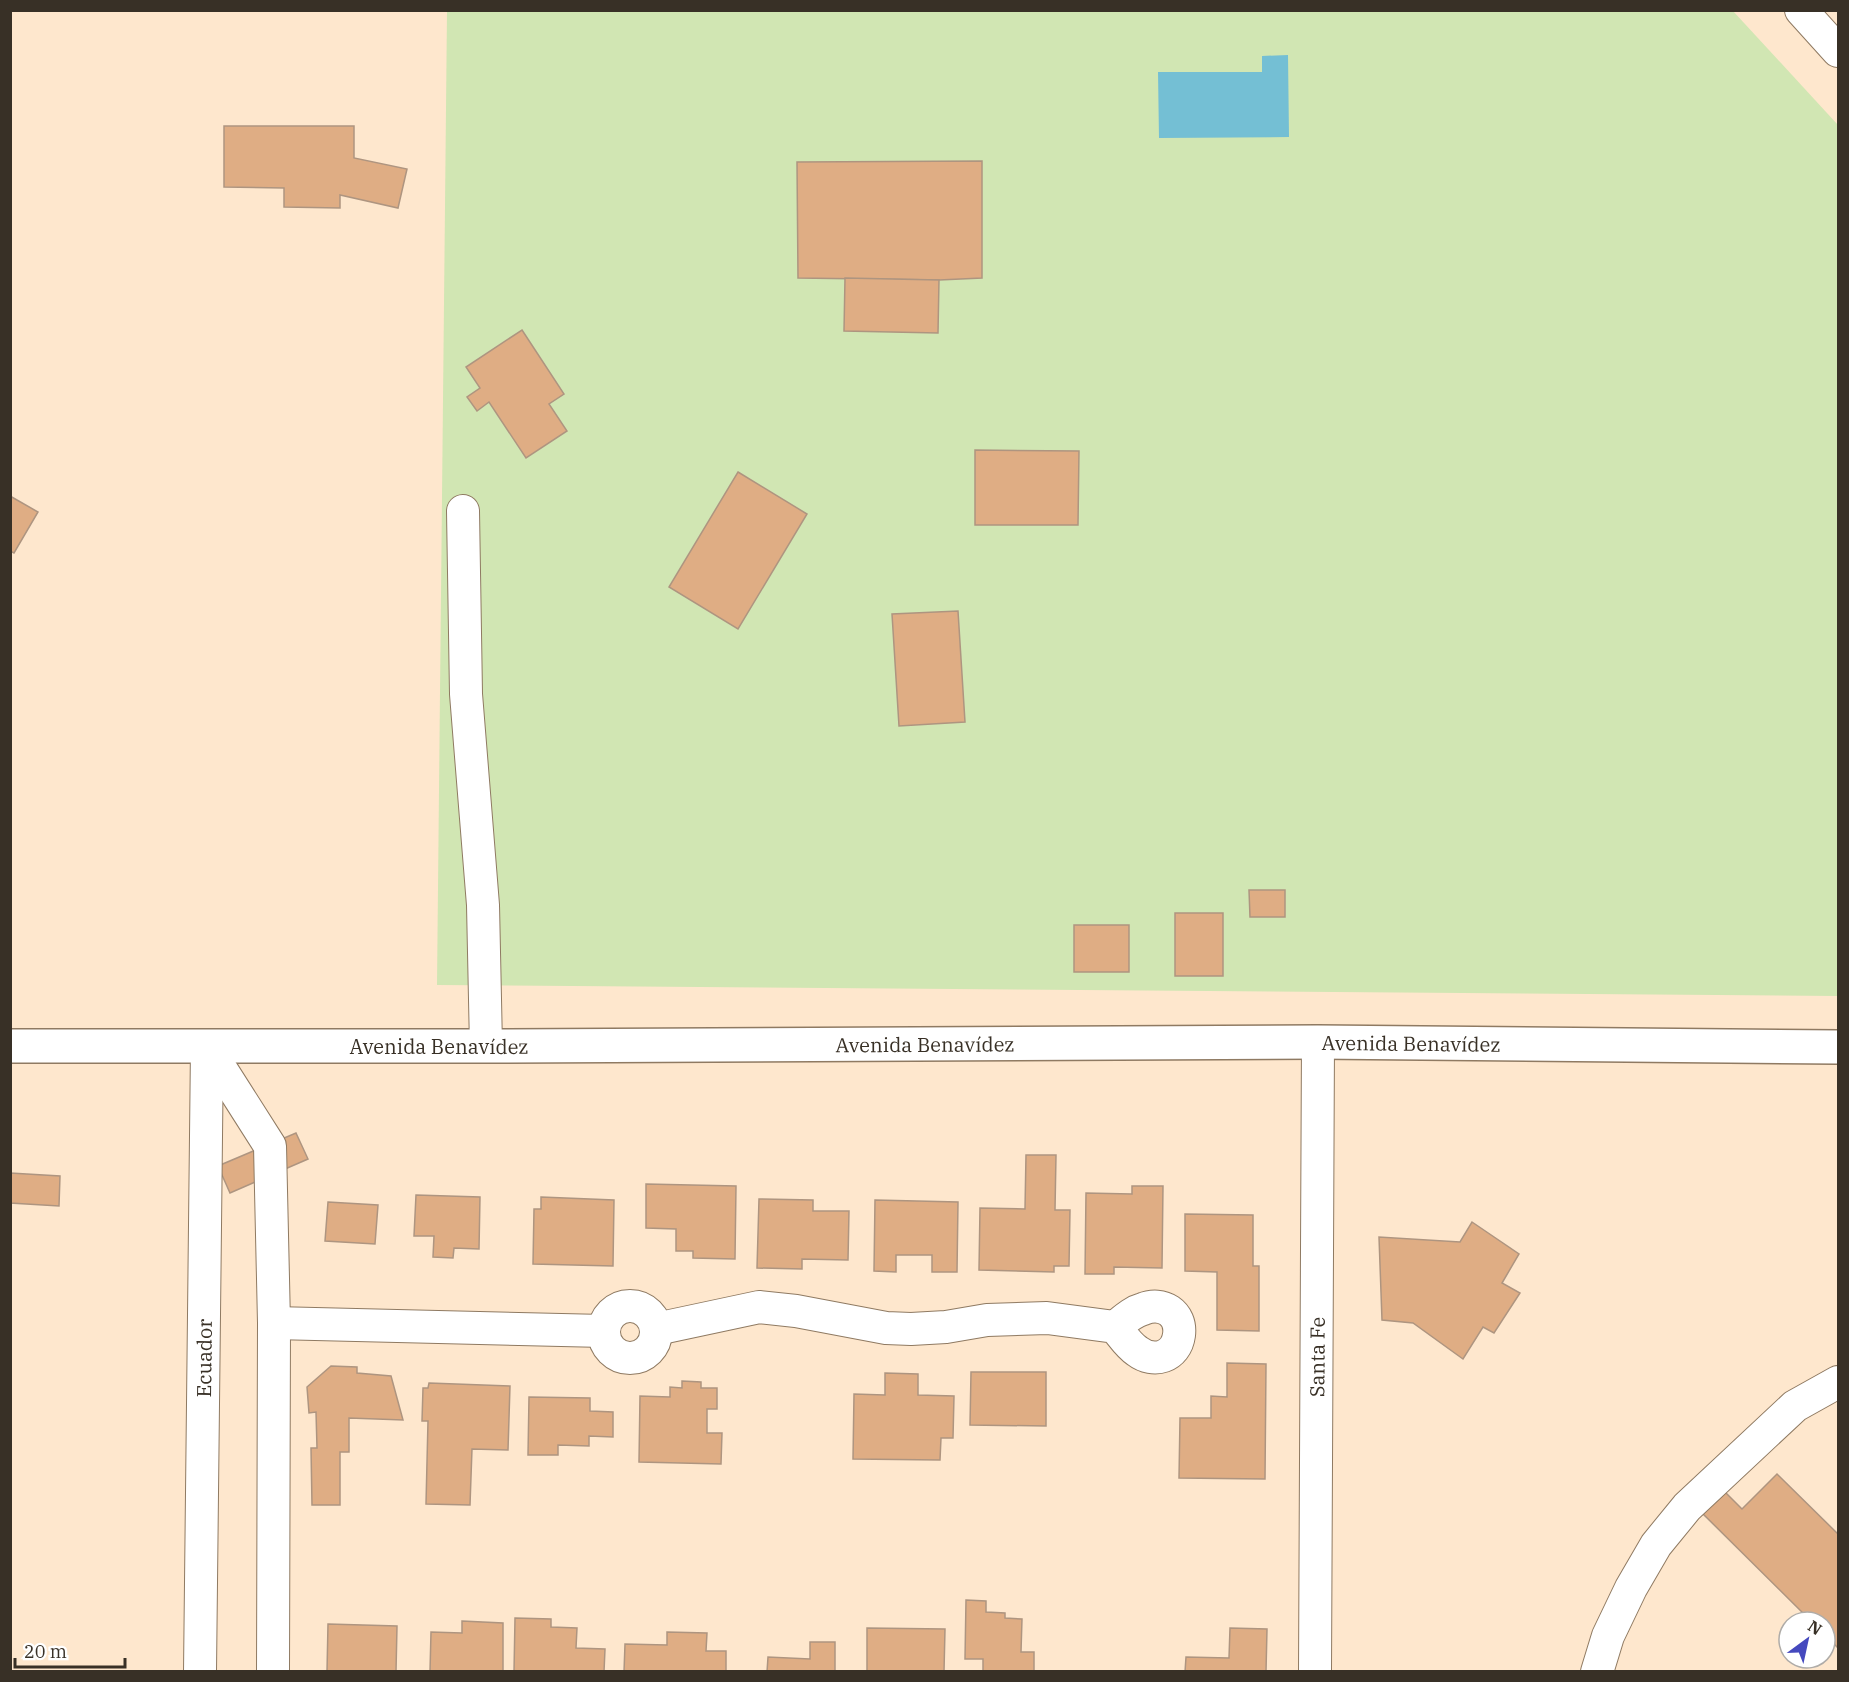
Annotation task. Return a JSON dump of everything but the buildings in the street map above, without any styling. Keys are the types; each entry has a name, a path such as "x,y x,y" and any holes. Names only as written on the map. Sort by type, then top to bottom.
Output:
{"main road":[{"name":"Avenida Benavídez","path":"10,1046 1318,1042 1839,1047"}],"street":[{"path":"1801,10 1839,51"},
{"path":"463,511 466,694 483,905 486,1046"},
{"name":"Santa Fe","path":"1315,1671 1318,1042"},
{"path":"207,1047 270,1146 274,1323 273,1671"},
{"name":"Ecuador","path":"200,1671 207,1047"},
{"path":"274,1323 604,1331 609,1347 623,1357 631,1358 639,1356 652,1346 656,1338 656,1329 759,1308 796,1311 886,1329 946,1327 987,1320 1047,1318 1115,1326"},
{"path":"1597,1671 1608,1636 1632,1588 1656,1545 1687,1507 1795,1406 1839,1382"}],"green space":[{"path":"447,11 1733,11 1838,125 1838,996 437,985"}],"water":[{"path":"1288,55 1289,137 1159,138 1158,72 1262,72 1262,56"}]}
